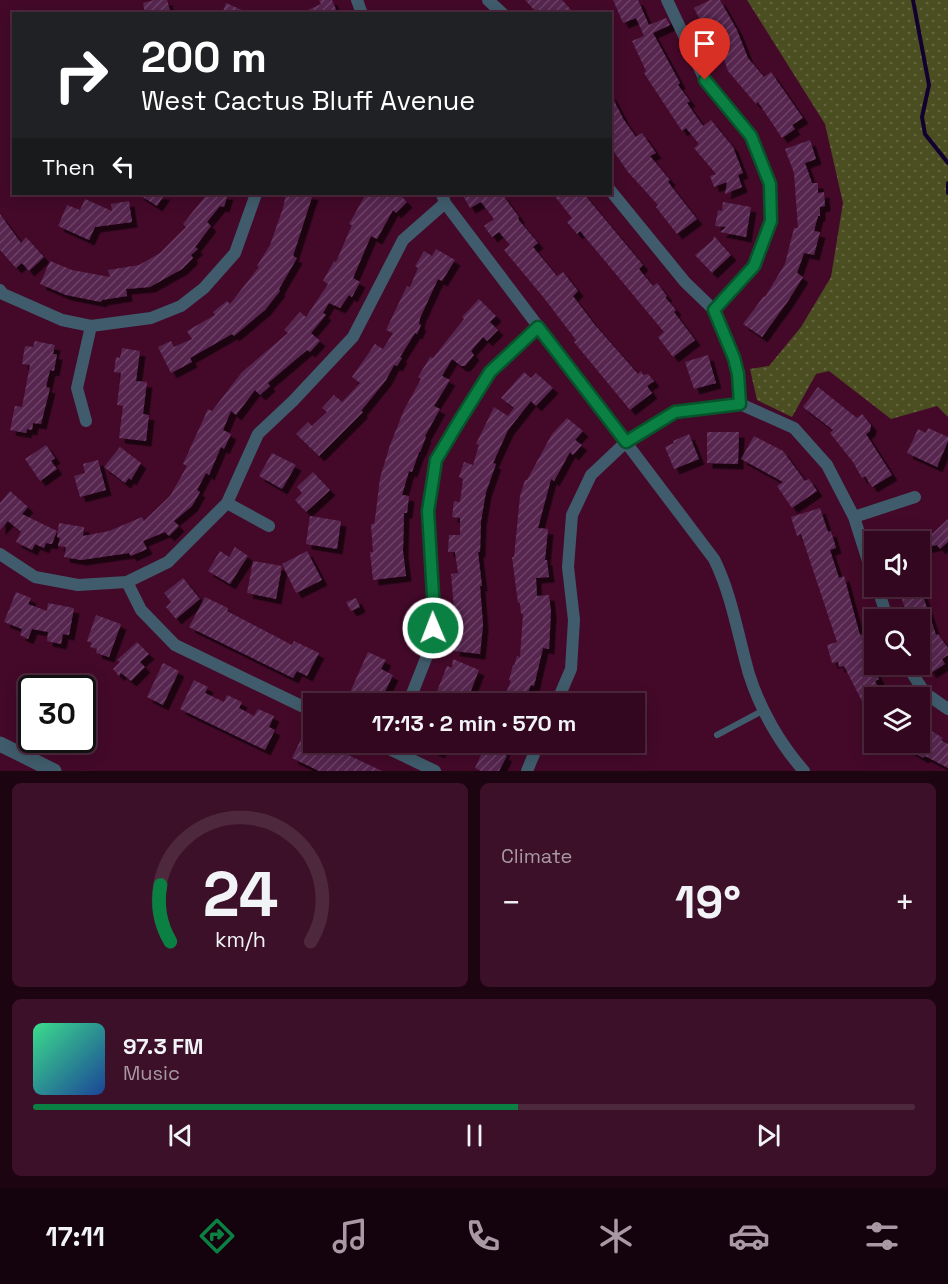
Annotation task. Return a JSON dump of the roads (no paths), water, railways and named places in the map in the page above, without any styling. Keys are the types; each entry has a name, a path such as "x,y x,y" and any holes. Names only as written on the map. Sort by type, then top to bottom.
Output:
{"street":[{"path":"488,0 501,12"},
{"path":"667,0 705,80 751,136 770,184 771,221 754,266 714,310"},
{"path":"612,192 685,282 714,310 734,358 738,374 740,404"},
{"path":"0,290 3,294 62,320 91,326 151,318 181,306 189,300 204,288 235,254 256,195"},
{"path":"0,554 34,577 78,585 127,582 168,562 227,503 258,434 293,401 353,337 403,240 444,198 538,327 714,559 728,595 750,677 764,710 785,749 804,771"},
{"path":"86,421 77,388 91,326"},
{"path":"412,693 432,643 434,612 428,511 436,460 490,372 538,327"},
{"path":"561,693 571,669 574,620 568,567 572,515 591,475 626,442 675,412 740,404 794,428 827,465 854,517 864,548"},
{"path":"854,517 915,497"},
{"path":"227,503 269,526"},
{"path":"127,582 141,610 176,645 303,707"},
{"path":"913,675 925,693 948,709"},
{"path":"0,744 54,771"},
{"path":"400,753 435,771"},
{"path":"527,771 534,753"}],"lane":[{"path":"717,735 764,710"}],"waterway":[{"path":"913,0 929,85 922,117 925,134 948,163"},
{"path":"948,183 948,193"}]}
